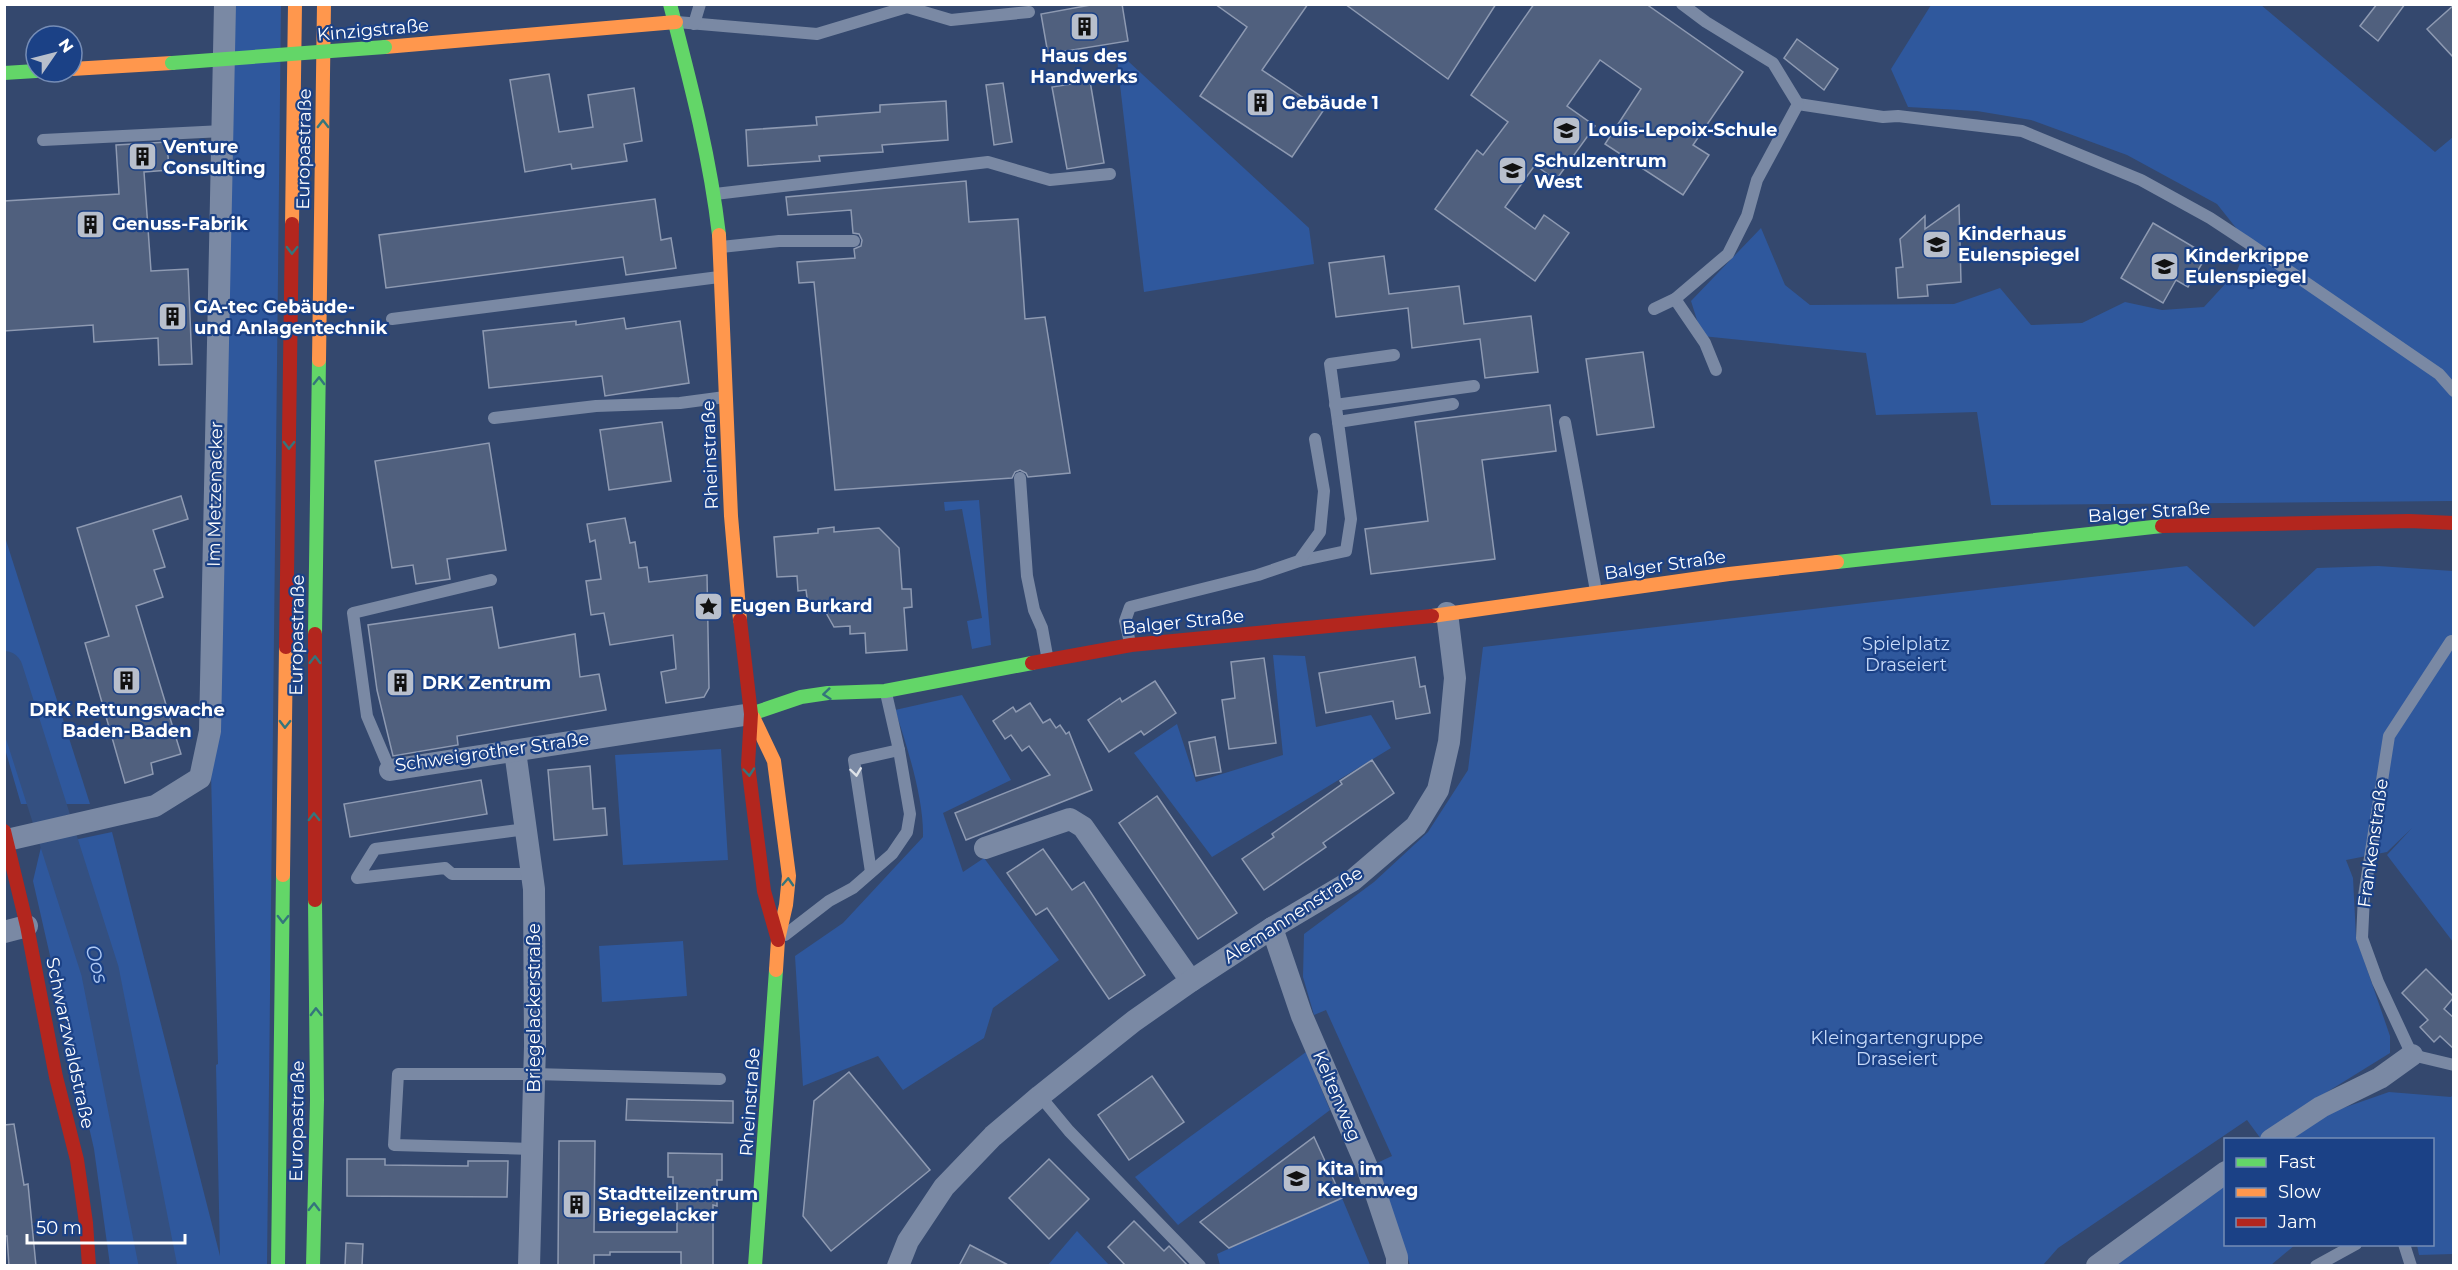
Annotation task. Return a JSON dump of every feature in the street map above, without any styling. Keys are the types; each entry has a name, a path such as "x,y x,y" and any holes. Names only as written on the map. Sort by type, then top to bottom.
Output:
{"street":[{"name":"Im Metzenacker","path":"6,835 40,832 155,806 200,778 210,731 225,4"},
{"name":"Europastraße","path":"278,1266 295,4"},
{"name":"Europastraße","path":"313,1266 317,1100 313,740 324,4"},
{"name":"Rheinstraße","path":"670,4 698,111 714,195 720,247 731,516 751,714 748,765 764,891 778,940"},
{"name":"Kinzigstraße","path":"84,68 385,47 676,22"},
{"path":"4,73 24,72"},
{"name":"Balger Straße","path":"844,705 885,692 1131,645 1412,619 1729,574 2165,526 2409,521 2454,523"},
{"name":"Alemannenstraße","path":"898,1266 908,1241 944,1187 993,1137 1040,1096 1134,1021 1191,981 1272,928 1353,880 1416,826 1438,790 1449,742 1455,678 1447,613"},
{"name":"Balger Straße","path":"751,714 801,697 828,693 885,692"},
{"name":"Rheinstraße","path":"751,714 774,761 789,876 786,905 778,940 755,1266"},
{"path":"751,714 780,718"},
{"name":"Schweigrother Straße","path":"390,770 751,714"},
{"name":"Briegelackerstraße","path":"515,751 532,874 534,1074 529,1266"},
{"path":"985,848 1070,819 1083,827 1191,981"},
{"name":"Schwarzwaldstraße","path":"6,835 27,926 56,1077 76,1160 86,1223 88,1266"},
{"path":"4,932 27,926"},
{"name":"Keltenweg","path":"1272,928 1302,1016 1367,1167 1397,1257 1397,1266"},
{"path":"2274,1138 2321,1107 2380,1078 2412,1055"},
{"path":"2097,1266 2224,1173"}],"lane":[{"path":"694,24 700,4"},
{"path":"1682,4 1773,63 1798,104 1883,117 1898,116 2022,131 2141,180 2210,218 2248,243 2439,374 2454,392"},
{"path":"676,22 817,34 913,6 951,20 1029,12"},
{"path":"1654,309 1675,298 1728,254 1747,216 1757,180 1798,104"},
{"path":"43,140 223,131"},
{"path":"714,195 988,162 1050,180 1110,174"},
{"path":"720,247 779,241 854,241"},
{"path":"392,319 720,277"},
{"path":"1675,298 1705,343 1716,370"},
{"path":"1131,645 1125,621 1130,607 1258,576 1299,561 1346,551 1351,519 1330,363 1394,355"},
{"path":"1335,405 1474,386"},
{"path":"494,418 596,406 680,403 726,397"},
{"path":"1338,422 1453,404"},
{"path":"1564,422 1597,592"},
{"path":"1299,561 1320,532 1324,491 1315,440"},
{"path":"1020,478 1027,576 1034,610 1042,628 1048,662"},
{"name":"Schweigrother Straße","path":"390,770 367,716 353,613 491,580"},
{"name":"Frankenstraße","path":"2412,1055 2378,982 2362,938 2364,896 2389,736 2451,641"},
{"path":"778,940 829,901 853,888 892,854 907,832 910,814 899,750 885,692"},
{"path":"871,872 854,759 899,750"},
{"path":"526,829 375,849 357,878 445,868 456,874 532,874"},
{"path":"2412,1055 2454,1065"},
{"path":"532,1149 394,1145 398,1074 534,1074 720,1079"},
{"path":"1040,1096 1069,1131 1200,1266"},
{"path":"2316,1266 2354,1246"},
{"path":"2404,1246 2411,1266"}],"green space":[{"path":"225,5 281,5 267,1265 110,1265 94,1149 33,881 41,847 112,832 220,1256 210,731"},
{"path":"1931,5 2261,5 2435,152 2453,137 2453,501 1991,505 1977,412 1876,415 1866,353 1702,336 1691,301 1761,228 1785,285 1810,305 1954,304 2000,288 2031,325 2082,323 2125,302 2162,310 2204,307 2237,271 2248,243 2217,204 2127,155 2031,120 1977,111 1908,107 1891,69"},
{"path":"1116,50 1309,228 1314,264 1144,292"},
{"path":"979,500 991,645 972,649 967,621 982,618 962,509 945,511 944,502"},
{"path":"4,534 90,804 21,804 5,749"},
{"path":"2187,566 2254,627 2317,568 2378,566 2453,571 2453,942 2387,855 2412,828 2387,852 2346,860 2353,878 2356,937 2390,1036 2390,1053 2319,1097 2262,1138 2247,1120 2058,1248 2043,1265 1410,1265 1377,1163 1392,1156 1326,1010 1314,1015 1303,977 1304,934 1374,882 1428,832 1468,770 1483,647"},
{"path":"1273,655 1305,656 1316,727 1371,715 1391,748 1212,857 1134,753 1177,724 1196,782 1283,755"},
{"path":"962,695 1011,780 943,813 963,872 984,858 1059,960 993,1008 984,1038 903,1090 878,1056 803,1086 795,956 843,923 923,837 918,790 895,710"},
{"path":"721,749 728,860 623,865 615,755"},
{"path":"683,941 687,996 602,1002 599,946"},
{"path":"1306,1052 1330,1110 1178,1225 1135,1177"},
{"path":"2389,1092 2451,1097 2453,1095 2453,1254 2419,1255 2417,1246 2434,1246 2434,1138 2286,1138 2323,1115"},
{"path":"2224,1178 2224,1246 2294,1246 2271,1265 2097,1266"},
{"path":"1342,1198 1370,1265 1220,1265 1217,1254"},
{"path":"1077,1231 1109,1265 1048,1265"}],"building":[{"name":"Haus des Handwerks","path":"1096,4 1122,4 1128,41 1048,54 1041,14"},
{"name":"Gebäude 1","path":"1215,4 1308,4 1262,70 1323,111 1292,157 1200,96 1247,27"},
{"path":"1345,4 1496,4 1448,79"},
{"path":"1534,4 1646,4 1743,72 1693,145 1709,155 1683,195 1605,144 1641,89 1600,60 1567,106 1595,126 1556,180 1535,165 1505,207 1535,229 1544,215 1569,233 1535,281 1435,209 1477,150 1483,155 1508,122 1471,95"},
{"path":"2377,4 2405,4 2378,41 2360,26"},
{"path":"2454,5 2454,58 2427,29"},
{"path":"1797,39 1838,69 1824,90 1784,58"},
{"path":"549,74 559,132 593,127 588,95 634,88 642,141 624,144 627,161 572,169 571,164 525,172 510,80"},
{"path":"1090,81 1104,163 1067,169 1052,87"},
{"path":"1003,83 1012,142 994,145 986,85"},
{"path":"946,101 948,140 882,145 883,152 819,156 820,161 748,166 746,130 817,125 816,117 880,112 880,105"},
{"path":"167,142 169,170 144,172 151,271 188,269 192,364 159,365 158,338 94,342 93,325 4,331 4,201 119,194 116,145"},
{"path":"966,181 969,222 1018,219 1025,319 1045,317 1070,473 1028,477 1020,470 1015,472 1012,478 835,490 814,282 799,283 797,262 855,258 854,249 861,246 862,240 859,234 853,233 851,210 788,215 786,197"},
{"path":"655,199 661,240 671,238 676,268 626,275 623,257 386,288 379,235"},
{"path":"1959,205 1961,282 1927,285 1928,296 1898,298 1896,268 1903,267 1900,239 1925,216 1925,229"},
{"name":"Kinderkrippe Eulenspiegel","path":"2153,223 2207,255 2188,287 2176,280 2163,303 2121,278"},
{"path":"1384,256 1389,294 1459,286 1464,324 1531,316 1538,372 1485,378 1480,339 1412,348 1408,308 1336,317 1329,263"},
{"path":"624,318 626,329 680,321 689,383 605,396 602,376 489,388 483,331 576,321 576,325"},
{"path":"1643,352 1654,427 1597,435 1586,359"},
{"path":"1550,405 1556,451 1482,460 1495,559 1371,574 1365,529 1428,521 1415,422"},
{"path":"662,422 671,481 609,490 600,430"},
{"path":"489,443 506,550 447,559 450,579 416,584 413,565 392,568 375,461"},
{"path":"181,496 188,519 153,530 165,567 154,570 163,597 136,606 181,754 151,763 153,774 125,783 85,643 109,636 77,528"},
{"path":"625,518 630,543 635,542 639,568 647,567 649,582 707,575 709,688 704,697 666,703 661,672 676,669 673,635 610,645 604,613 591,615 586,581 601,579 595,540 590,542 587,524"},
{"path":"834,527 834,532 879,528 899,548 902,589 911,589 912,607 904,608 907,650 866,653 865,633 850,634 850,626 834,627 825,611 808,605 806,590 798,591 797,576 777,577 774,537 818,533 818,529"},
{"path":"492,607 499,648 575,634 580,677 599,674 606,710 457,736 458,745 393,756 377,690 368,625"},
{"path":"1415,657 1420,687 1425,686 1430,713 1396,719 1393,701 1326,713 1319,673"},
{"path":"1264,658 1276,743 1229,749 1222,700 1235,698 1231,662"},
{"path":"1155,681 1176,713 1144,735 1141,731 1109,752 1088,720 1120,698 1122,702"},
{"path":"1030,703 1043,723 1050,719 1056,728 1060,725 1066,734 1069,732 1092,790 966,840 955,813 1050,775 1029,746 1022,751 1011,735 1005,739 993,721 1013,707 1016,712"},
{"path":"1215,737 1221,772 1196,776 1189,742"},
{"path":"1372,760 1394,793 1323,843 1326,847 1264,890 1242,859 1274,837 1272,834 1342,784 1340,781"},
{"path":"590,766 593,809 605,808 607,835 554,840 548,770"},
{"path":"481,780 487,814 350,837 344,804"},
{"path":"1157,796 1237,913 1198,939 1119,823"},
{"path":"1043,849 1072,890 1084,882 1145,975 1109,999 1047,908 1036,915 1007,873"},
{"path":"2426,969 2454,997 2444,1009 2454,1018 2454,1049 2440,1036 2434,1042 2420,1027 2428,1020 2402,993"},
{"path":"849,1072 930,1170 831,1251 803,1216 814,1101"},
{"path":"1152,1076 1184,1122 1129,1160 1098,1115"},
{"path":"627,1099 733,1101 733,1123 626,1120"},
{"path":"14,1124 24,1185 28,1184 36,1266 9,1266 7,1236 4,1236 4,1125"},
{"name":"Kita im Keltenweg","path":"1314,1137 1342,1198 1229,1248 1200,1222"},
{"path":"559,1141 595,1141 594,1232 677,1232 677,1202 673,1201 673,1177 668,1177 668,1153 722,1154 722,1180 717,1180 717,1206 713,1205 713,1266 681,1266 681,1252 610,1252 610,1255 594,1255 594,1266 558,1266"},
{"path":"347,1159 385,1159 385,1165 468,1166 468,1161 508,1161 507,1197 347,1196"},
{"path":"1049,1159 1089,1199 1049,1239 1009,1198"},
{"path":"1134,1221 1164,1251 1169,1246 1188,1266 1126,1266 1108,1247"},
{"path":"346,1243 363,1244 362,1266 345,1266"},
{"path":"970,1245 1010,1266 959,1266"}],"waterway":[{"name":"Oos","path":"4,670 100,971 158,1266"}],"traffic: fast":[{"path":"670,4 705,147 719,235"},
{"path":"172,63 385,47"},
{"path":"4,73 24,72"},
{"path":"315,634 319,360"},
{"path":"1837,562 2162,526"},
{"path":"751,714 801,697 828,693 885,691 1032,663"},
{"path":"278,1266 283,875"},
{"path":"313,1266 317,1100 315,900"},
{"path":"755,1266 776,970"}],"traffic: slow":[{"path":"292,224 295,4"},
{"path":"319,360 324,4"},
{"path":"385,47 676,22"},
{"path":"84,68 172,63"},
{"path":"719,235 731,516 740,620"},
{"path":"1432,616 1729,574 1837,562"},
{"path":"283,875 286,647"},
{"path":"753,717 774,761 789,876 786,905 778,940 776,970"}],"traffic: jam":[{"path":"286,647 292,224"},
{"path":"2162,526 2409,521 2454,523"},
{"path":"1032,663 1131,645 1432,616"},
{"path":"740,620 751,714 748,765 764,891 778,940"},
{"path":"315,634 315,900"},
{"path":"4,831 27,926 56,1077 77,1160 86,1223 89,1266"}],"place":[{"name":"Haus des Handwerks","path":"1084,27"},
{"name":"Gebäude 1","path":"1261,103"},
{"name":"Louis-Lepoix-Schule","path":"1567,130"},
{"name":"Venture Consulting","path":"142,157"},
{"name":"Schulzentrum West","path":"1513,171"},
{"name":"Genuss-Fabrik","path":"91,224"},
{"name":"Kinderhaus Eulenspiegel","path":"1937,244"},
{"name":"Kinderkrippe Eulenspiegel","path":"2164,266"},
{"name":"GA-tec Gebäude- und Anlagentechnik","path":"173,317"},
{"name":"Eugen Burkard","path":"709,606"},
{"name":"DRK Rettungswache Baden-Baden","path":"127,681"},
{"name":"DRK Zentrum","path":"401,683"},
{"name":"Kita im Keltenweg","path":"1296,1179"},
{"name":"Stadtteilzentrum Briegelacker","path":"577,1204"}],"park label":[{"name":"Spielplatz Draseiert","path":"1906,654"},
{"name":"Kleingartengruppe Draseiert","path":"1897,1048"}]}
